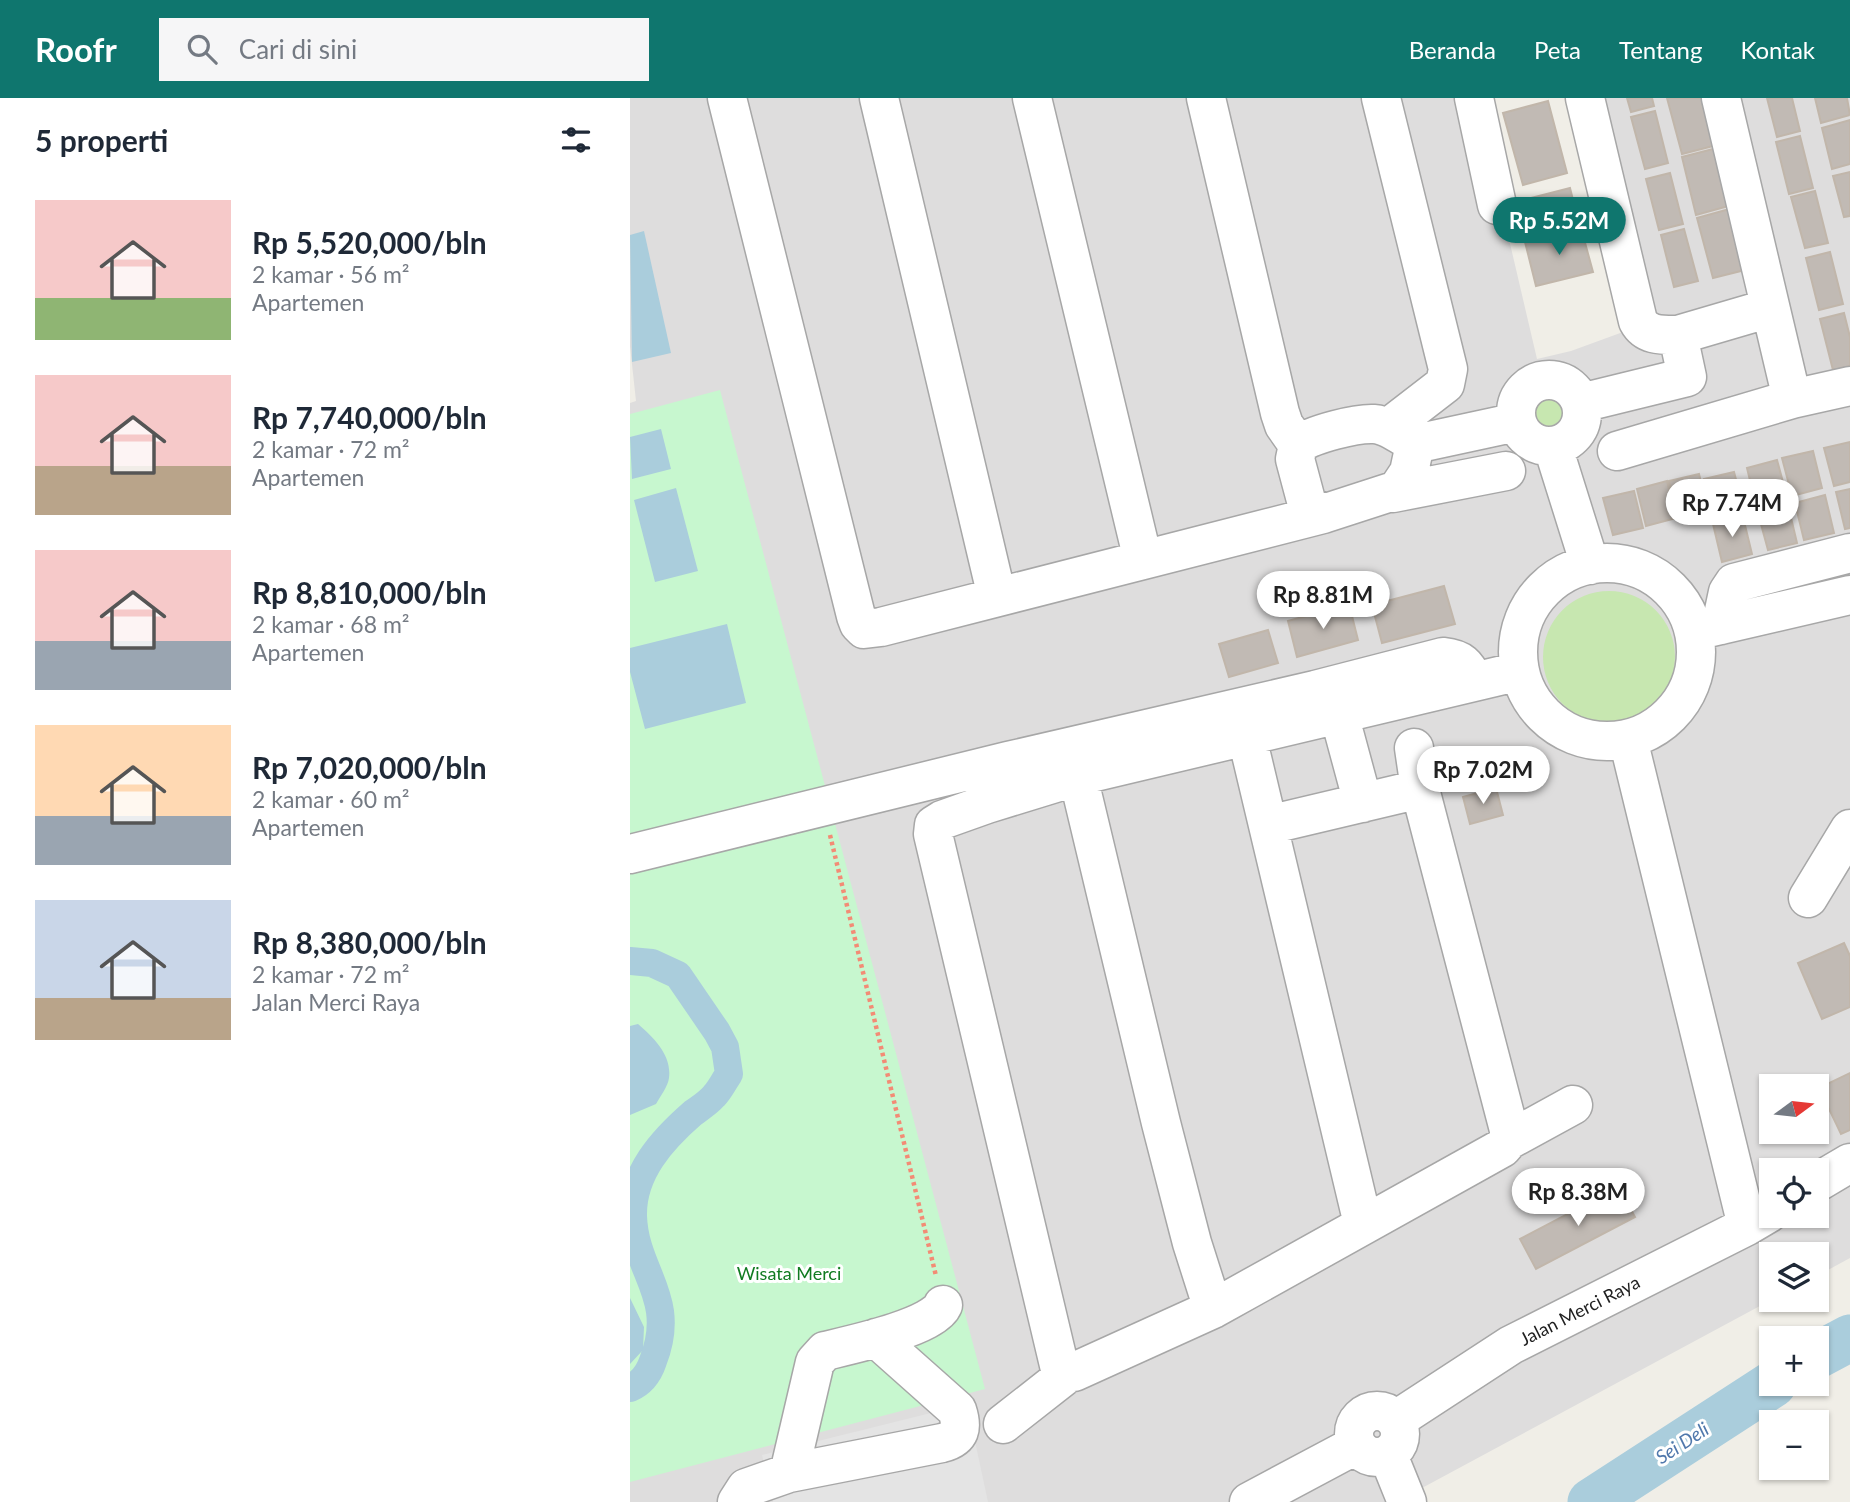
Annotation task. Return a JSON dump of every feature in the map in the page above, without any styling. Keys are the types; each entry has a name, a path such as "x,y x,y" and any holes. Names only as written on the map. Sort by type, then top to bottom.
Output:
{"street":[{"path":"727,98 859,624 864,629 881,627 1143,560 1393,493 1506,471"},
{"path":"879,98 997,597"},
{"path":"1032,98 1143,560"},
{"path":"1206,98 1280,413 1298,444 1295,459 1301,489 1307,504 1323,513"},
{"path":"1381,98 1448,369 1445,384 1402,436 1406,479 1393,493"},
{"path":"1474,98 1497,205"},
{"path":"1585,98 1641,327 1655,334 1678,335 1770,308"},
{"path":"1721,98 1792,398"},
{"path":"1678,335 1701,427"},
{"path":"1581,403 1687,377"},
{"path":"1539,381 1559,381 1569,386 1581,403 1582,422 1577,432 1572,439 1553,447 1531,441 1522,433 1517,422 1516,412 1522,393 1539,381"},
{"path":"1617,452 1792,398 1850,386"},
{"path":"1298,444 1308,438 1375,424 1402,436 1517,422"},
{"path":"1553,447 1590,565"},
{"path":"1707,628 1666,586 1643,571 1617,564 1590,565 1563,574 1542,592 1526,615 1518,642 1520,671 1528,693 1541,713 1559,728 1581,738 1604,741 1628,739 1654,729 1674,710 1689,687 1695,660 1707,628 1734,583 1850,553"},
{"path":"1707,628 1850,595"},
{"path":"630,854 1443,657 1456,658 1465,663 1474,680"},
{"path":"1068,1373 1062,1371 1059,1365 933,834 934,825 987,804 1079,776 1520,671"},
{"path":"1339,714 1363,803"},
{"path":"1247,737 1363,1224"},
{"path":"1628,739 1759,1219"},
{"path":"1414,748 1420,789 1509,1130 1509,1140"},
{"path":"1079,776 1161,1124 1213,1309"},
{"path":"1268,825 1420,789"},
{"path":"1808,898 1850,829"},
{"path":"1003,1424 1068,1373 1213,1309 1502,1149 1509,1140 1573,1105"},
{"path":"1829,1175 1850,1163"},
{"name":"Jalan Merci Raya","path":"1249,1502 1380,1440 1511,1345 1759,1219"},
{"path":"789,1473 815,1362 825,1351 876,1338 933,1317 940,1313 943,1305"},
{"path":"737,1502 746,1488 789,1473 942,1443 961,1432 957,1410 876,1338"},
{"path":"1380,1440 1407,1501"}],"path":[{"path":"824,807 943,1305"}],"shaded area":[{"path":"630,98 1476,98 1537,359 1571,351 1623,332 1566,98 1850,98 1850,1258 1829,1269 1829,1242 1759,1242 1759,1306 1396,1502 630,1502 630,403 636,401 630,346"},
{"path":"967,1404 988,1502 773,1502 762,1455"}],"green space":[{"name":"Wisata Merci","path":"720,390 985,1389 630,1482 630,414"},
{"path":"1549,394 1563,400 1569,414 1563,428 1549,434 1535,428 1529,414 1535,400"},
{"path":"1609,591 1634,596 1646,602 1664,620 1670,632 1675,657 1670,682 1664,694 1646,712 1634,718 1609,723 1584,718 1572,712 1554,694 1548,682 1543,657 1548,632 1554,620 1572,602 1584,596"}],"water":[{"path":"644,231 671,353 632,362 630,235"},
{"path":"661,429 671,469 632,479 630,437"},
{"path":"676,488 698,571 655,582 634,500"},
{"path":"727,624 746,703 645,729 630,672 630,648"},
{"path":"638,1024 665,1054 669,1078 656,1104 630,1115 630,1026"},
{"path":"630,1298 644,1327 643,1350 630,1364"}],"building":[{"path":"1627,98 1652,98 1654,106 1631,112"},
{"path":"1667,98 1705,98 1717,145 1682,154"},
{"path":"1767,98 1792,98 1800,131 1777,137"},
{"path":"1815,98 1847,98 1850,115 1821,123"},
{"path":"1548,101 1567,173 1523,185 1503,113"},
{"path":"1655,111 1668,163 1645,169 1631,117"},
{"path":"1850,120 1850,164 1832,169 1822,128"},
{"path":"1800,136 1813,188 1789,194 1776,142"},
{"path":"1717,148 1732,205 1696,215 1682,157"},
{"path":"1850,172 1850,216 1844,217 1833,176"},
{"path":"1670,173 1683,224 1659,230 1646,179"},
{"path":"1570,188 1578,220 1523,233 1515,202"},
{"path":"1815,191 1828,243 1805,248 1791,197"},
{"path":"1733,208 1749,269 1713,278 1697,218"},
{"path":"1581,228 1593,272 1536,286 1525,242"},
{"path":"1684,229 1698,281 1674,287 1661,235"},
{"path":"1830,252 1843,304 1819,310 1806,258"},
{"path":"1844,313 1850,337 1850,366 1833,370 1820,319"},
{"path":"1850,442 1850,482 1834,486 1824,448"},
{"path":"1813,451 1822,488 1792,496 1782,458"},
{"path":"1777,460 1787,497 1756,505 1747,468"},
{"path":"1734,472 1744,509 1714,516 1704,479"},
{"path":"1699,474 1708,511 1678,519 1669,481"},
{"path":"1667,481 1676,518 1646,526 1637,489"},
{"path":"1850,489 1850,528 1845,529 1836,492"},
{"path":"1634,491 1643,528 1613,535 1603,498"},
{"path":"1825,495 1834,533 1804,540 1795,503"},
{"path":"1788,505 1797,543 1768,550 1758,513"},
{"path":"1743,517 1752,554 1722,562 1713,524"},
{"path":"1444,586 1455,624 1382,643 1372,605"},
{"path":"1349,604 1358,640 1297,657 1288,621"},
{"path":"1268,630 1278,663 1229,677 1219,644"},
{"path":"1496,788 1503,815 1470,824 1463,797"},
{"path":"1844,943 1850,956 1850,1007 1822,1019 1798,963"},
{"path":"1850,1073 1850,1130 1841,1134 1829,1109 1829,1083"},
{"path":"1619,1187 1635,1217 1536,1269 1520,1239"}],"waterway":[{"path":"630,961 652,963 678,975 725,1047 729,1074 712,1099 681,1123 660,1146 643,1172 638,1186 633,1216 635,1236 653,1286 661,1319 659,1339 651,1365 641,1380 630,1388"},
{"name":"Sei Deli","path":"1829,1349 1850,1338"},
{"name":"Sei Deli","path":"1591,1502 1759,1393"}]}
